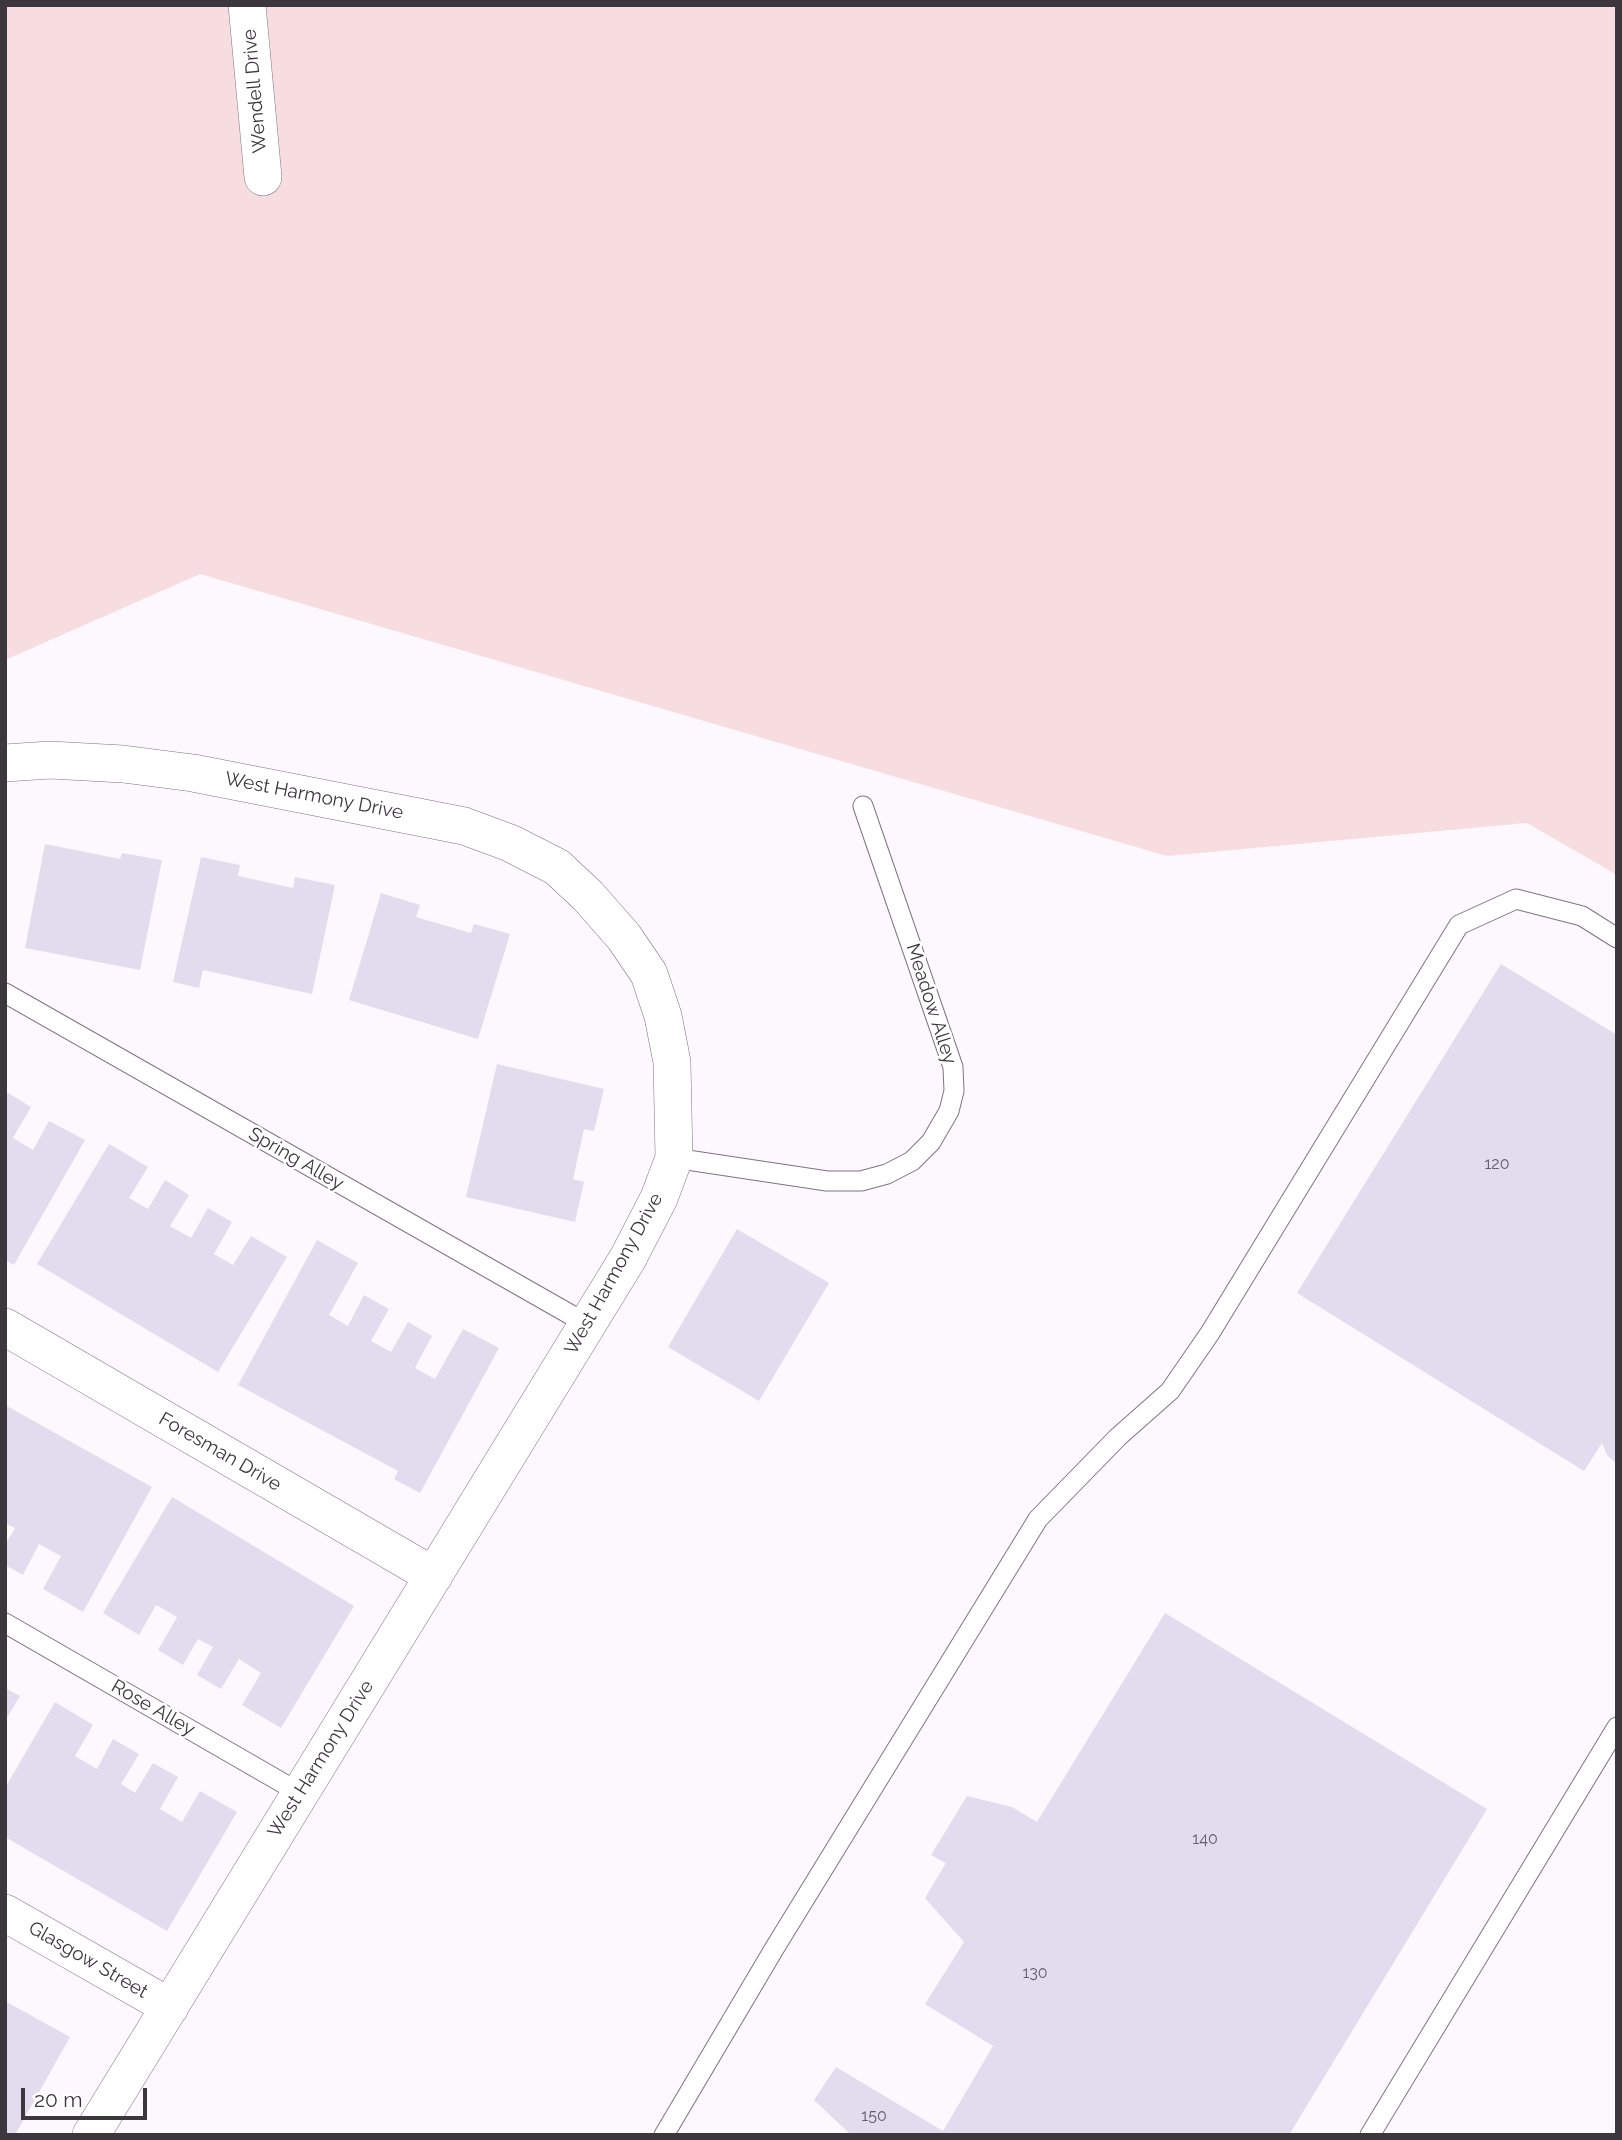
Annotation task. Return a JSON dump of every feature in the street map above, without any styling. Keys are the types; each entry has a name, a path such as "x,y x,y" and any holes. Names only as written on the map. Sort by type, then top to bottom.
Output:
{"street":[{"name":"Wendell Drive","path":"247,5 263,177"},
{"name":"West Harmony Drive","path":"5,763 50,760 99,762 193,773 464,826 510,843 557,867 588,895 624,937 649,974 663,1016 672,1062 674,1158 659,1198 628,1258 91,2135"},
{"name":"Foresman Drive","path":"5,1327 434,1576"},
{"name":"Glasgow Street","path":"5,1913 170,2007"}],"lane":[{"name":"Meadow Alley","path":"674,1158 827,1181 861,1181 887,1174 912,1161 931,1142 949,1111 954,1091 953,1066 863,806"},
{"path":"664,2135 774,1949 1038,1520 1118,1437 1170,1391 1209,1333 1459,925 1516,899 1582,916 1617,938"},
{"name":"Spring Alley","path":"5,993 587,1324"},
{"name":"Rose Alley","path":"5,1623 300,1793"},
{"path":"1370,2135 1617,1727"}],"shaded area":[{"path":"5,5 1617,5 1617,875 1527,823 1167,856 200,574 5,660"}],"building":[{"path":"45,844 120,859 122,853 162,860 140,970 25,948"},
{"path":"201,857 240,865 238,876 293,888 295,877 335,885 312,994 203,970 199,988 173,982"},
{"path":"381,893 420,905 416,917 471,933 474,924 510,934 478,1039 349,1000"},
{"path":"1501,964 1617,1035 1617,1464 1607,1455 1602,1443 1584,1471 1297,1293"},
{"path":"497,1064 604,1089 594,1131 584,1129 573,1179 584,1182 575,1222 466,1197"},
{"path":"8,1093 31,1107 13,1138 33,1150 49,1121 85,1140 14,1265 5,1260 5,1099"},
{"path":"109,1144 148,1167 129,1198 148,1209 165,1180 189,1195 170,1226 191,1238 208,1208 232,1222 214,1254 233,1265 251,1236 287,1257 218,1372 37,1264"},
{"path":"737,1229 829,1283 759,1401 668,1347"},
{"path":"317,1240 358,1263 329,1315 348,1326 364,1295 389,1309 371,1341 391,1352 408,1322 432,1336 415,1368 435,1379 463,1329 499,1348 420,1493 394,1479 398,1471 238,1385"},
{"path":"5,1405 152,1487 83,1612 43,1589 61,1556 39,1544 23,1575 5,1565 5,1545 15,1528 5,1523"},
{"path":"172,1497 354,1606 281,1728 242,1705 261,1673 239,1659 221,1689 197,1675 213,1647 198,1639 183,1665 158,1650 177,1617 156,1605 139,1635 103,1613"},
{"path":"1165,1613 1487,1809 1289,2135 851,2135 814,2100 836,2067 943,2131 993,2046 925,2004 964,1942 925,1898 946,1863 931,1855 967,1796 1012,1807 1037,1822"},
{"path":"5,1688 20,1696 5,1721"},
{"path":"55,1702 93,1725 75,1756 97,1769 113,1739 139,1754 121,1784 135,1793 153,1763 178,1777 160,1809 182,1822 200,1791 237,1812 167,1931 5,1837 5,1788"},
{"path":"5,2001 70,2037 15,2135 5,2135"}]}
